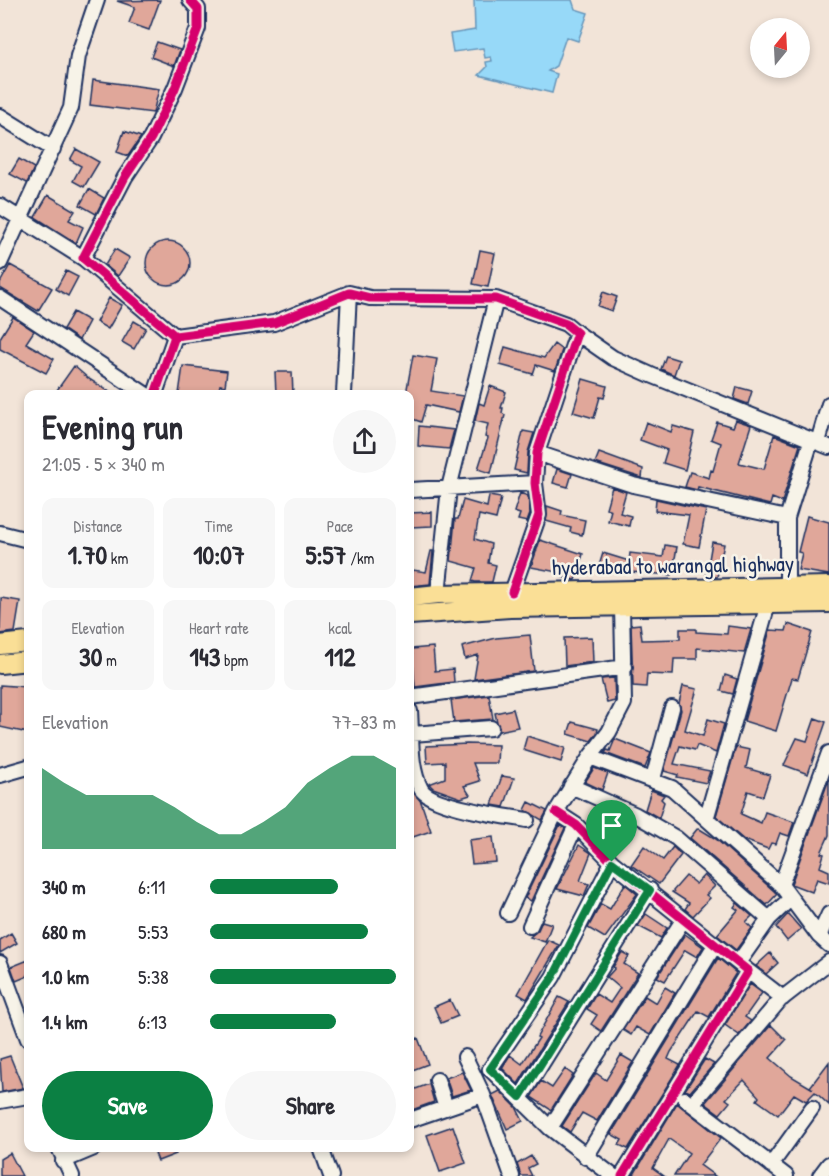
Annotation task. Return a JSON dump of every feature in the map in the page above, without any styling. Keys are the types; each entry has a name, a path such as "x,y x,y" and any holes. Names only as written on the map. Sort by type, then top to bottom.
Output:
{"main road":[{"name":"hyderabad to warangal highway","path":"414,597 512,592 829,586"},
{"path":"414,615 510,608 829,603"},
{"path":"0,645 24,642"},
{"path":"0,664 24,661"}],"street":[{"path":"0,263 71,108 78,56 97,0"},
{"path":"83,258 125,177 151,138 176,88 198,28 198,9 190,0"},
{"path":"0,116 53,149"},
{"path":"0,206 83,258 175,336 274,323 349,293 370,298 496,299 566,324 613,358 819,443"},
{"path":"344,390 349,293"},
{"path":"0,297 139,390"},
{"path":"438,594 449,488 496,299"},
{"path":"512,592 539,514 534,483 537,453 577,333"},
{"path":"156,390 175,336"},
{"path":"787,586 787,518 819,443 829,404"},
{"path":"537,453 633,485 787,518"},
{"path":"414,490 534,483"},
{"path":"0,533 24,536"},
{"path":"707,816 768,604"},
{"path":"508,913 556,812 590,757 609,732 624,703 622,607"},
{"path":"414,696 625,668"},
{"path":"654,779 672,708"},
{"path":"414,734 491,728"},
{"path":"782,885 829,753"},
{"path":"414,755 416,776 422,792 438,800 526,820"},
{"path":"590,757 654,779 672,788 707,816 782,885 824,940"},
{"path":"0,776 24,768"},
{"path":"571,786 636,815 676,838 769,919"},
{"path":"556,812 576,825 612,862 783,998"},
{"path":"530,926 576,825"},
{"path":"612,862 553,977 490,1069 550,1128 613,1176"},
{"path":"520,1097 650,890"},
{"path":"622,1176 676,1092 769,919 791,898"},
{"path":"824,940 829,914"},
{"path":"550,1128 683,920"},
{"path":"586,1157 715,945"},
{"path":"692,1104 722,1066 783,998 829,962"},
{"path":"1,966 24,1029"},
{"path":"465,1057 483,1095 512,1176"},
{"path":"436,1080 446,1108"},
{"path":"676,1092 786,1176"},
{"path":"414,1119 483,1095"},
{"path":"0,1101 24,1097"},
{"path":"771,1165 812,1108"},
{"path":"325,1152 330,1176"},
{"path":"61,1154 72,1176"},
{"path":"820,1176 829,1164"}],"water":[{"path":"474,0 572,0 575,9 588,13 578,41 566,37 556,66 548,71 557,74 552,93 479,75 487,67 486,62 492,61 491,57 485,58 483,48 453,52 450,34 475,30"}],"building":[{"path":"160,0 149,30 129,23 135,7 117,1"},
{"path":"157,42 180,50 174,66 151,57"},
{"path":"93,80 159,89 153,113 90,105"},
{"path":"124,131 141,137 128,156 117,152"},
{"path":"76,149 99,162 84,187 73,181 81,166 70,160"},
{"path":"19,159 34,168 27,183 10,174"},
{"path":"89,189 104,198 96,214 80,205"},
{"path":"48,195 75,211 69,220 83,227 76,243 35,217"},
{"path":"168,241 184,247 190,263 184,279 168,285 152,279 146,263 152,247"},
{"path":"115,249 130,258 118,276 105,265"},
{"path":"480,250 495,253 488,287 473,284"},
{"path":"10,265 52,288 38,311 0,288 0,283"},
{"path":"66,271 78,277 68,296 56,289"},
{"path":"603,292 617,297 612,311 598,306"},
{"path":"109,298 122,305 108,329 96,322"},
{"path":"73,312 89,321 79,340 63,329"},
{"path":"13,317 34,331 26,343 54,359 46,373 0,349 0,338"},
{"path":"134,321 146,328 134,349 122,342"},
{"path":"554,344 562,350 555,371 536,365 533,374 500,365 505,347 544,358"},
{"path":"413,355 437,359 431,391 463,396 459,412 426,405 421,422 414,419 414,390 407,390"},
{"path":"666,356 679,360 674,375 661,369"},
{"path":"74,366 107,390 57,390"},
{"path":"183,366 227,371 225,386 220,385 219,390 180,390"},
{"path":"275,372 292,372 293,390 276,390"},
{"path":"583,379 607,386 604,398 600,397 594,418 573,412"},
{"path":"490,386 506,392 501,408 505,415 491,473 478,469 488,438 485,437 488,424 475,421 479,403 484,405"},
{"path":"737,387 752,391 748,404 734,399"},
{"path":"736,420 751,425 739,463 764,469 774,435 800,445 782,502 772,498 770,505 698,487 697,490 685,487 690,472 709,478 711,470 713,471 721,443 711,439 717,422 733,427"},
{"path":"646,422 671,432 673,426 694,432 685,470 663,463 667,450 640,440"},
{"path":"419,426 454,430 449,449 418,446"},
{"path":"523,431 534,433 528,452 527,473 514,470"},
{"path":"599,453 643,469 642,478 595,463"},
{"path":"557,469 572,474 568,487 553,483"},
{"path":"612,487 626,492 620,513 631,516 629,526 608,521 611,510 606,508"},
{"path":"520,493 528,496 530,514 527,522 518,520 520,514 514,512"},
{"path":"489,496 501,498 496,519 479,515 475,539 491,544 488,563 496,565 492,582 475,582 472,581 476,568 451,561 455,519 458,519 463,500 487,507"},
{"path":"656,499 706,510 699,547 683,544 689,515 655,511"},
{"path":"547,506 562,511 561,515 585,520 582,535 570,532 571,528 546,521"},
{"path":"432,512 432,526 414,527 414,513"},
{"path":"807,516 829,522 829,575 798,570 802,553 798,552"},
{"path":"540,540 583,554 575,580 562,577 563,573 531,567"},
{"path":"712,542 724,544 717,577 706,577"},
{"path":"665,545 677,547 672,575 616,571 599,566 603,553 629,561 630,553 663,557"},
{"path":"431,551 433,551 430,584 414,586 414,570 426,572"},
{"path":"1,598 20,601 15,632 0,634"},
{"path":"640,624 642,640 680,639 680,629 727,634 728,626 751,629 744,653 697,648 697,659 674,659 673,675 647,674 646,687 633,686 631,625"},
{"path":"788,624 812,632 798,679 792,678 776,731 744,721 770,630 786,631"},
{"path":"530,635 534,671 474,679 478,655 465,659 462,647 496,638"},
{"path":"592,637 593,662 565,666 564,638"},
{"path":"433,647 435,671 453,669 454,682 415,687 414,649"},
{"path":"725,675 737,679 733,694 721,691"},
{"path":"614,678 615,701 607,703 601,679"},
{"path":"0,685 24,687 24,732 0,727"},
{"path":"683,686 697,689 685,730 703,736 708,719 724,724 716,753 697,745 695,750 680,746 674,764 710,771 706,783 677,777 678,775 664,771 681,710 679,703"},
{"path":"489,695 493,719 454,722 451,700"},
{"path":"513,709 518,727 499,731 495,713"},
{"path":"815,718 826,722 808,774 784,765 797,738 807,741"},
{"path":"572,722 598,729 597,733 591,741 568,734"},
{"path":"527,736 565,748 561,762 523,750"},
{"path":"615,739 651,753 645,768 605,753 607,750 610,751"},
{"path":"498,745 497,763 473,763 480,781 464,786 470,795 461,798 433,788 429,784 445,778 445,762 427,763 426,746"},
{"path":"736,747 750,750 746,768 770,775 763,796 748,791 741,814 761,823 765,812 794,822 789,836 780,833 776,844 771,843 768,849 744,840 716,816"},
{"path":"594,768 608,773 602,790 585,782"},
{"path":"502,776 514,778 504,807 492,805"},
{"path":"829,779 829,835 821,853 824,854 820,867 829,871 829,883 817,879 812,892 791,884"},
{"path":"651,790 664,795 661,799 664,802 659,818 645,810"},
{"path":"414,791 421,802 431,831 414,837"},
{"path":"529,802 547,811 542,820 525,810"},
{"path":"619,817 626,822 610,847 604,841"},
{"path":"560,825 565,828 531,901 525,898"},
{"path":"698,828 716,839 777,894 767,905 690,838"},
{"path":"493,837 496,862 472,864 469,840"},
{"path":"579,845 591,853 580,881 589,884 584,896 557,889"},
{"path":"644,846 663,860 673,847 681,855 659,884 631,865"},
{"path":"704,875 715,886 706,895 710,898 693,916 685,909 689,903 672,892 686,876 696,884"},
{"path":"625,884 637,894 605,938 588,928 601,904 610,909"},
{"path":"737,903 752,916 746,922 752,928 736,950 717,935 738,910 734,907"},
{"path":"646,914 667,928 661,938 638,926"},
{"path":"788,914 801,929 787,941 776,927"},
{"path":"542,921 552,924 545,942 530,937 538,930"},
{"path":"11,933 17,943 0,953 0,940"},
{"path":"685,934 703,947 697,957 685,950 665,981 657,977"},
{"path":"548,940 559,945 527,999 518,994"},
{"path":"622,952 629,956 624,964 638,973 601,1031 591,1024 597,1015 587,1009 596,994 610,1003 620,988 607,977 615,968 613,967"},
{"path":"770,953 778,963 766,974 756,966"},
{"path":"718,958 736,973 709,1017 698,1011 668,1059 680,1065 628,1149 619,1145 622,1140 611,1134"},
{"path":"24,962 24,978 16,981 11,967"},
{"path":"750,984 762,993 745,1017 751,1021 739,1035 725,1025"},
{"path":"665,987 675,993 650,1035 636,1027 631,1035 623,1030 645,996 656,1003"},
{"path":"559,997 569,1002 518,1084 502,1068 510,1055 522,1064 539,1038 537,1037"},
{"path":"450,1000 458,1016 441,1023 434,1007"},
{"path":"771,1025 786,1040 770,1058 791,1076 813,1089 810,1087 829,1062 829,1105 815,1092 806,1101 794,1094 778,1115 757,1100 759,1097 744,1080 726,1099 730,1102 720,1114 705,1103"},
{"path":"418,1038 428,1064 414,1069 414,1040"},
{"path":"621,1055 633,1062 597,1121 582,1113 570,1132 562,1126 596,1073 606,1080"},
{"path":"10,1056 23,1088 2,1092 0,1059"},
{"path":"705,1059 714,1064 690,1092 685,1090"},
{"path":"565,1069 573,1075 551,1110 531,1097 541,1081 552,1088"},
{"path":"462,1072 471,1090 452,1096 446,1078"},
{"path":"429,1084 434,1102 414,1109 414,1090"},
{"path":"500,1091 516,1107 523,1121 507,1129 492,1095"},
{"path":"677,1103 721,1138 700,1165 715,1176 674,1176 689,1153 669,1139 653,1168 664,1176 633,1176"},
{"path":"453,1126 466,1163 440,1172 427,1135"},
{"path":"155,1152 175,1152 176,1154 158,1161"},
{"path":"10,1153 22,1176 0,1176 0,1159"},
{"path":"531,1156 536,1164 528,1168 532,1176 521,1176 517,1164"}],"cycle path":[{"path":"175,336 83,258 125,177 151,138 175,88 198,28 198,9 190,0"},
{"path":"156,390 175,336 274,323 349,293 370,298 496,299 566,324 577,333 537,453 535,483 539,515 512,592"},
{"path":"556,812 576,825 612,862 748,971 622,1176"}],"route":[{"path":"612,862 650,890 520,1097 490,1069 553,977 612,862"}]}
